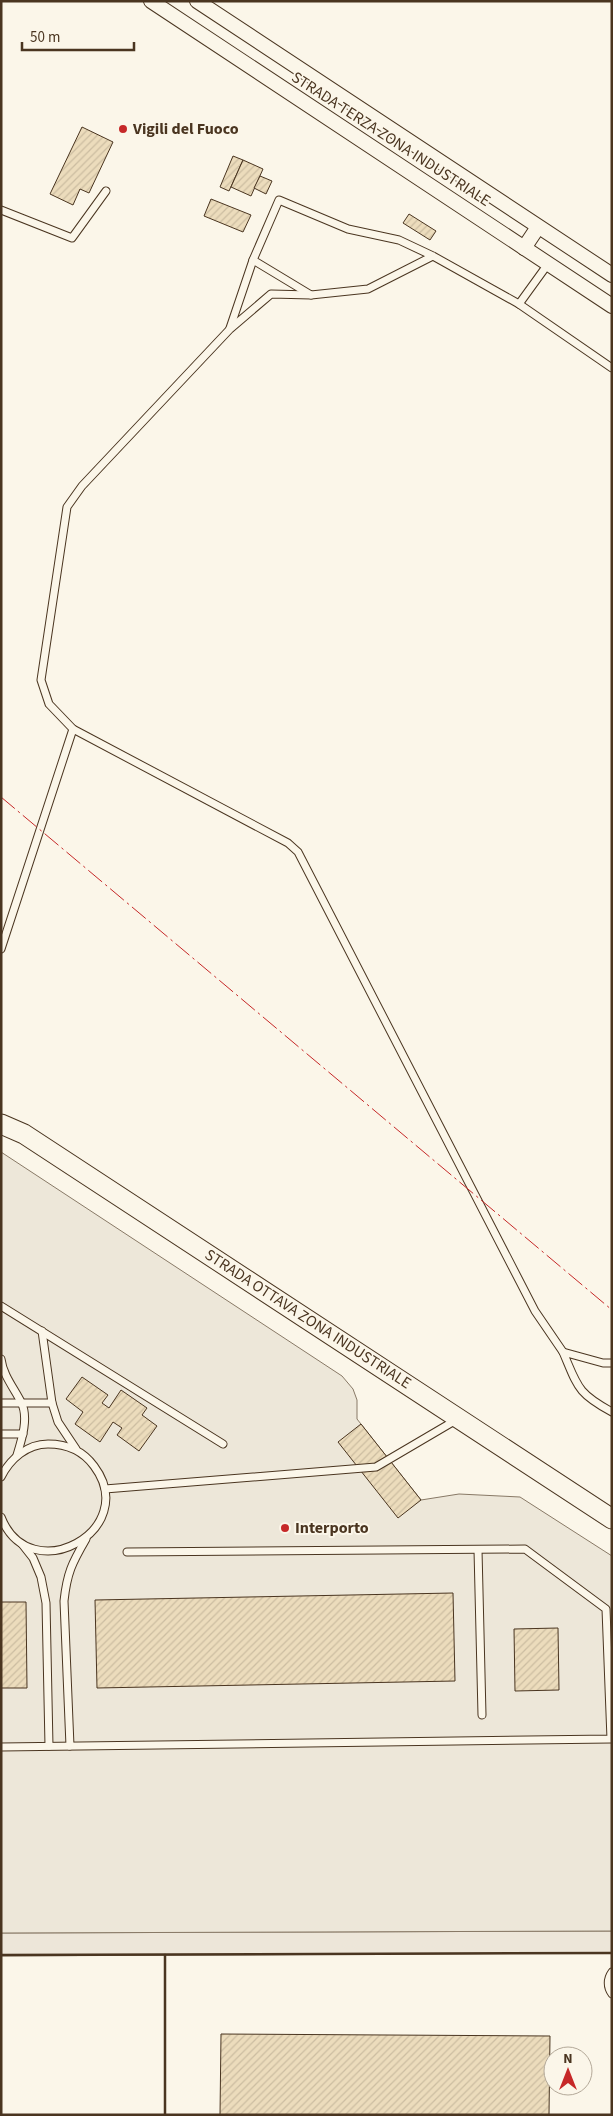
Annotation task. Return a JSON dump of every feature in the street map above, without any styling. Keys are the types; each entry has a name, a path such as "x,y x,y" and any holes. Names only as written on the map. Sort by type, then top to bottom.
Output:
{"main road":[{"name":"STRADA OTTAVA ZONA INDUSTRIALE","path":"1,1124 24,1134 612,1519"}],"street":[{"name":"STRADA TERZA ZONA INDUSTRIALE","path":"151,1 612,306"},
{"name":"STRADA TERZA ZONA INDUSTRIALE","path":"197,1 612,275"},
{"path":"524,248 538,227"}],"lane":[{"path":"1,210 72,238 106,191"},
{"path":"230,329 253,260 279,200 348,229 398,240 433,256 519,304 612,368"},
{"path":"433,256 368,289 311,295 272,294 230,329 82,486 67,507 41,680 49,704 73,729 288,842 298,852 535,1311 563,1352 580,1390 591,1401 612,1412"},
{"path":"253,260 311,295"},
{"path":"519,304 548,264"},
{"path":"1,949 73,729"},
{"path":"1,1316 2,1306 223,1444"},
{"path":"42,1331 52,1403 58,1422 76,1449"},
{"path":"563,1352 603,1364 612,1363"},
{"path":"1,1359 10,1386 22,1403 24,1425 17,1455"},
{"path":"1,1403 52,1403"},
{"path":"104,1489 376,1466 458,1418"},
{"path":"1,1434 23,1434"},
{"path":"1,1477 3,1470 17,1455 30,1447 61,1444 76,1449 89,1458 99,1473 104,1489 104,1507 98,1524 73,1561 66,1578 64,1601 70,1746"},
{"path":"1,1517 12,1535"},
{"path":"1,1530 37,1549 54,1551 72,1547 87,1538"},
{"path":"21,1542 33,1558 41,1577 46,1603 49,1746"},
{"path":"1,1747 611,1740 606,1609 525,1549 127,1552"},
{"path":"478,1550 482,1716"},
{"path":"612,1972 608,1977 608,1989 612,1994"}],"shaded area":[{"name":"Interporto","path":"1,1152 342,1376 353,1389 357,1400 357,1419 421,1500 459,1494 520,1497 612,1556 612,1931 1,1933"},
{"path":"612,1931 612,1953 1,1956 1,1933"}],"building":[{"path":"82,127 113,142 89,193 80,189 73,205 50,194"},
{"path":"233,156 243,160 229,191 220,187"},
{"path":"243,160 263,169 251,196 231,187"},
{"path":"260,176 272,181 266,194 254,188"},
{"path":"211,199 251,215 243,232 204,216"},
{"path":"409,214 436,231 430,240 403,223"},
{"path":"82,1377 108,1395 102,1403 109,1408 121,1390 147,1408 142,1415 157,1426 139,1451 117,1435 122,1428 113,1422 100,1442 75,1424 83,1412 66,1399"},
{"path":"361,1424 421,1500 398,1518 338,1442"},
{"path":"453,1593 455,1681 97,1688 95,1600"},
{"path":"1,1602 26,1602 27,1688 1,1688"},
{"path":"558,1628 559,1690 515,1691 514,1629"},
{"path":"221,2034 550,2036 550,2046 543,2046 543,2096 549,2096 549,2115 220,2115"}],"wall":[{"path":"1,1955 612,1953"},
{"path":"165,1955 165,2115"}],"power":[{"path":"1,797 612,1310"}],"place":[{"name":"Vigili del Fuoco","path":"123,129"},
{"name":"Interporto","path":"285,1528"}]}
